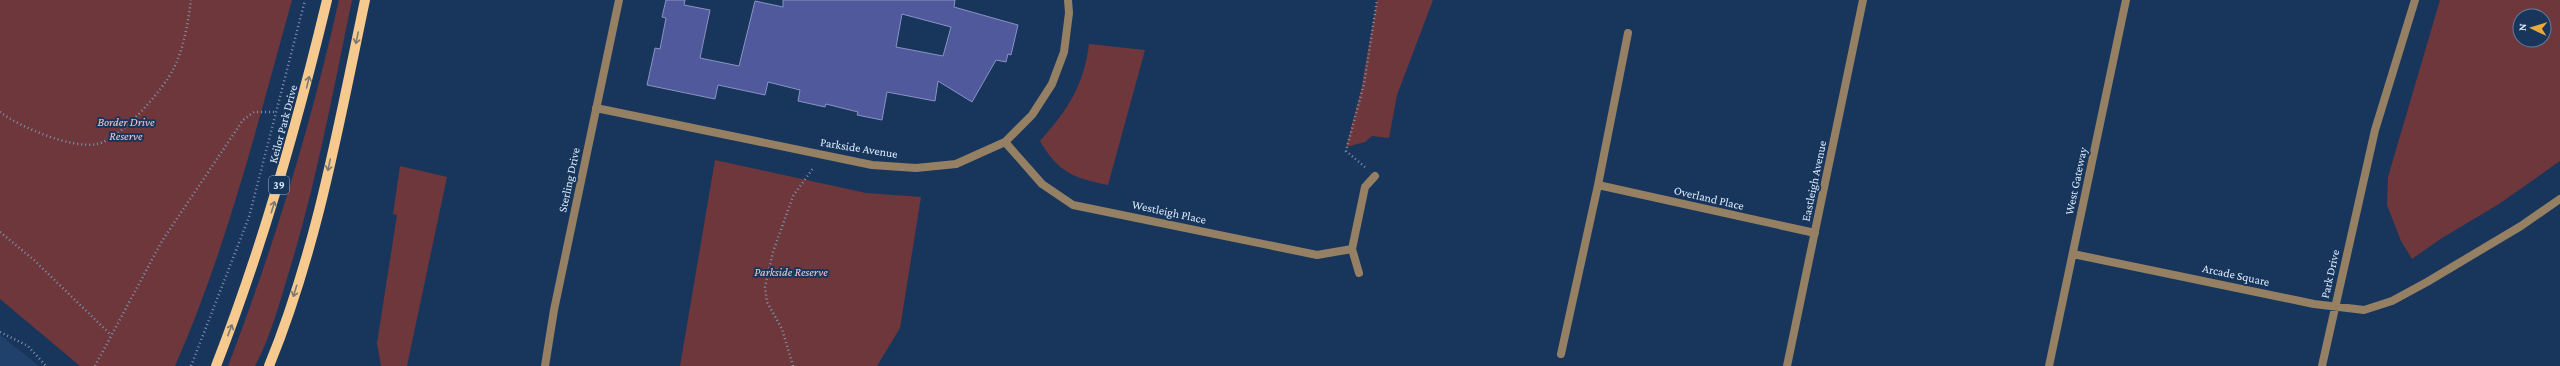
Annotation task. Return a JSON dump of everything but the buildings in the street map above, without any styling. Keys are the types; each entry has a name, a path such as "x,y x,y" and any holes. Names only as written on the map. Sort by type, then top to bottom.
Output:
{"main road":[{"name":"Keilor Park Drive","path":"216,366 250,277 273,206 299,119 327,0"},
{"path":"269,366 289,312 323,195 365,0"}],"street":[{"name":"Sterling Drive","path":"545,366 552,317 619,0"},
{"name":"Parkside Avenue","path":"596,108 872,165 916,168 956,164 1006,142 1032,115 1052,84 1064,52 1069,13 1068,0"},
{"name":"Eastleigh Avenue","path":"1787,366 1863,0"},
{"name":"West Gateway","path":"2049,366 2126,0"},
{"name":"Park Drive","path":"2415,0 2375,130 2335,307 2364,310 2392,301 2521,226 2560,199"},
{"path":"1561,354 1598,185 1628,33"},
{"name":"Westleigh Place","path":"1006,142 1042,184 1074,205 1317,255 1352,249"},
{"path":"1359,273 1352,249 1365,187 1375,176"},
{"name":"Overland Place","path":"1598,185 1815,233"},
{"name":"Arcade Square","path":"2073,254 2335,307"},
{"path":"2322,366 2335,307"}],"path":[{"path":"0,112 15,123 65,142 97,144 122,131 151,101 174,68 186,31 191,0"},
{"path":"191,366 249,217 305,0"},
{"path":"1375,176 1346,151 1364,84 1377,0"},
{"path":"95,366 162,241 244,120 254,112 276,112"},
{"path":"793,366 782,329 767,302 766,287 773,252 793,196 809,174"},
{"path":"0,232 34,260 111,335"},
{"path":"0,332 28,346 46,366"}],"shaded area":[{"path":"0,335 39,366 0,366"}],"green space":[{"name":"Border Drive Reserve","path":"0,0 292,0 240,186 210,277 175,366 80,366 0,299"},
{"path":"339,0 352,0 316,173 281,298 270,333 255,366 228,366 261,276 304,139"},
{"path":"1377,0 1433,0 1397,95 1389,138 1372,136 1365,142 1346,147 1361,90"},
{"path":"2440,0 2560,0 2560,161 2499,204 2442,238 2412,259 2401,241 2387,205 2388,177"},
{"path":"1089,44 1145,50 1108,185 1085,180 1060,167 1053,160 1040,141 1059,119 1079,85 1087,59"},
{"name":"Parkside Reserve","path":"715,160 866,193 921,197 900,328 877,366 680,366"},
{"path":"400,166 447,177 407,366 381,366 377,343 397,215 393,214"}]}
